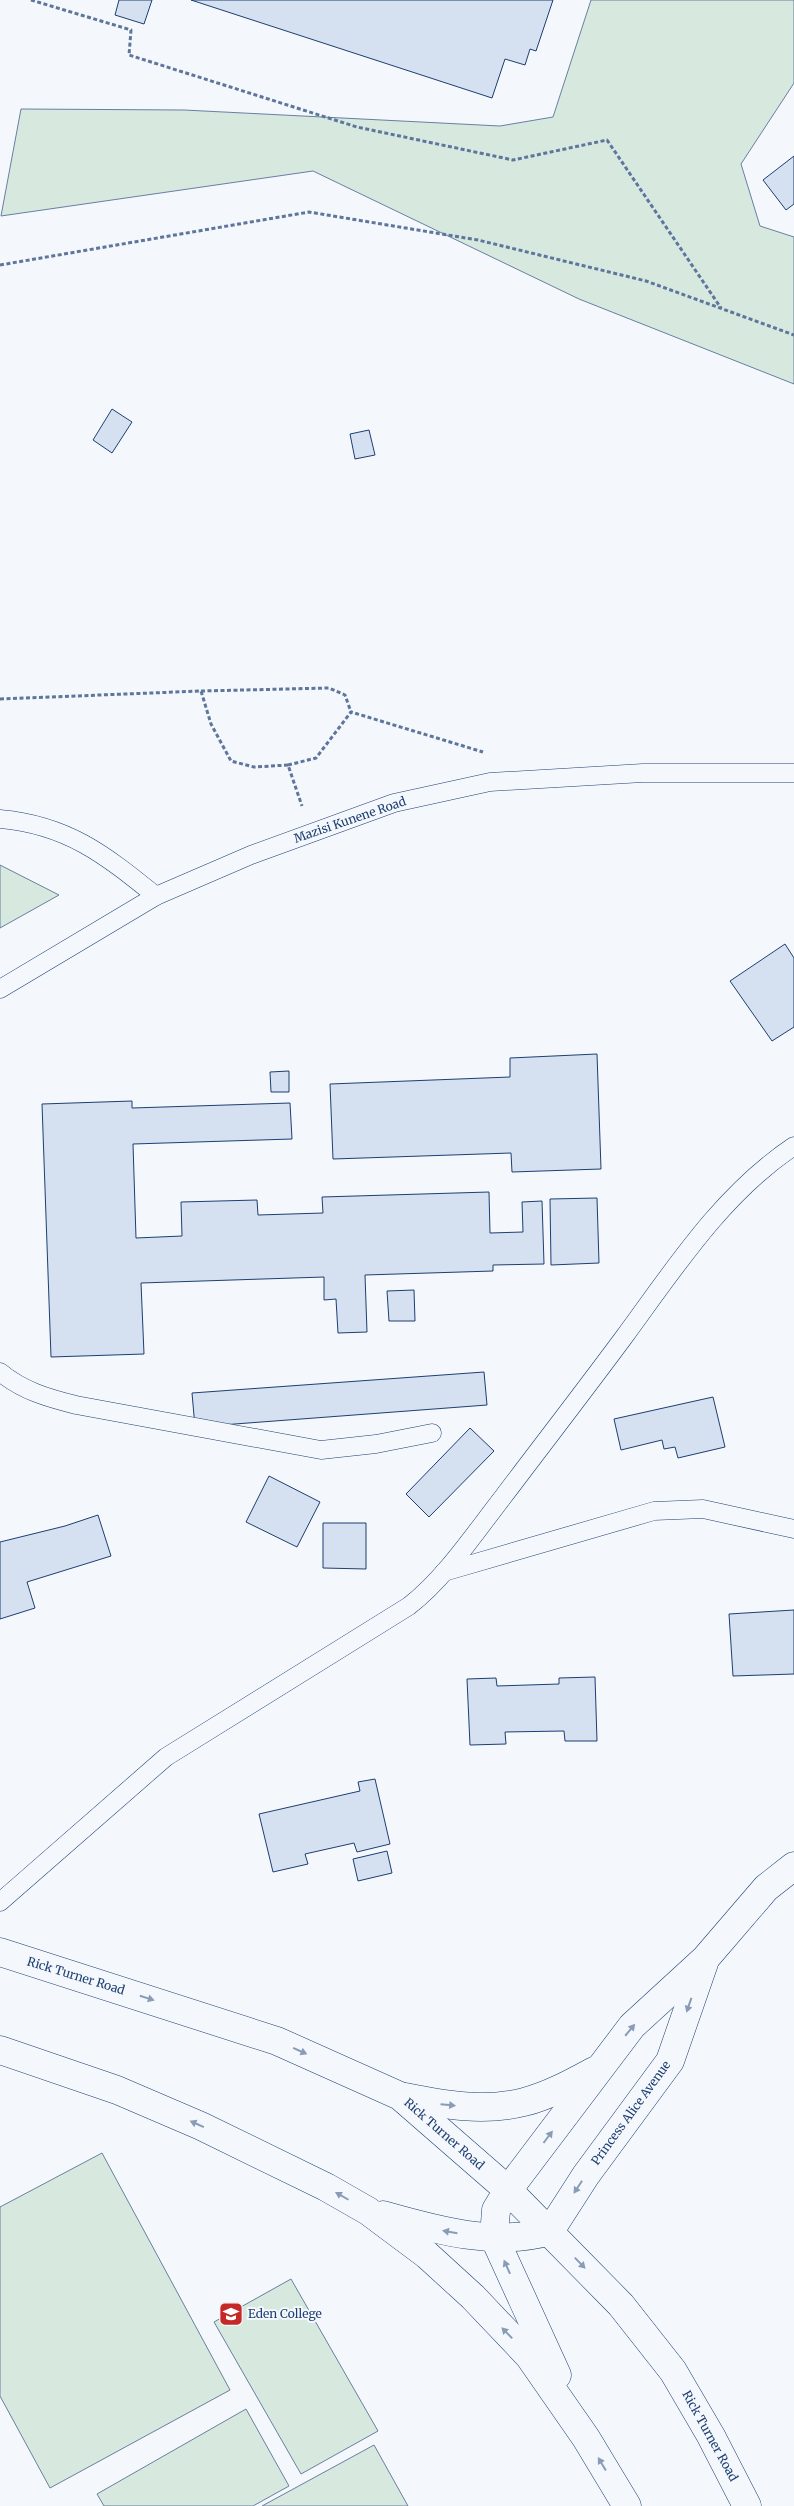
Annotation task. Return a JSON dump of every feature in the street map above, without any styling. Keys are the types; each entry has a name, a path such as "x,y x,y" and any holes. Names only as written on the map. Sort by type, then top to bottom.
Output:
{"main road":[{"name":"Princess Alice Avenue","path":"494,2237 496,2210 508,2190 632,2026 705,1959 766,1888 794,1866"},
{"name":"Rick Turner Road","path":"0,1952 277,2041 400,2096 508,2190 621,2305 673,2371 711,2436 747,2506"},
{"name":"Princess Alice Avenue","path":"550,2231 586,2175 670,2061 705,1959"},
{"path":"2,2052 116,2090 202,2126 326,2187 368,2211 427,2255 523,2349 586,2438 627,2506"},
{"path":"400,2096 445,2105 490,2107 524,2102 560,2089 600,2068"},
{"path":"368,2211 428,2228 494,2237 528,2237 550,2231"},
{"path":"494,2237 586,2438"}],"lane":[{"name":"Mazisi Kunene Road","path":"0,989 156,896 251,855 394,802 490,782 643,773 794,773"},
{"path":"0,819 15,820 62,833 104,854 156,896"},
{"path":"0,1902 166,1757 409,1606 425,1594 602,1367 675,1267 732,1198 767,1164 794,1146"},
{"path":"0,1372 11,1382 38,1396 76,1405 321,1450 376,1444 432,1433"},
{"path":"444,1572 654,1511 703,1509 794,1529"}],"path":[{"path":"31,0 131,30 129,55 357,127 513,160 607,140 721,308"},
{"path":"0,265 309,212 478,240 646,281 794,335"},
{"path":"0,699 329,688 345,695 351,712"},
{"path":"201,691 211,724 231,761 254,767 288,765 316,758 351,712"},
{"path":"351,712 491,755"},
{"path":"288,765 311,833"}],"shaded area":[{"path":"591,0 794,0 794,83 741,164 760,226 794,237 794,384 579,299 313,171 1,216 21,109 184,110 500,126 553,117"},
{"path":"0,865 59,895 0,928"},
{"path":"102,2153 230,2390 50,2488 0,2396 0,2207"},
{"path":"291,2279 378,2431 301,2474 214,2322"},
{"path":"246,2409 289,2486 253,2506 104,2506 97,2494"},
{"path":"374,2445 408,2506 262,2506"}],"building":[{"path":"119,0 152,0 144,24 115,15"},
{"path":"191,0 553,0 536,51 530,49 525,65 505,59 492,98"},
{"path":"794,156 794,204 786,210 763,180"},
{"path":"112,409 132,422 112,453 93,440"},
{"path":"369,430 375,455 355,459 350,434"},
{"path":"785,944 794,958 794,1027 772,1041 730,981"},
{"path":"597,1054 601,1169 512,1172 511,1153 333,1159 330,1084 510,1077 510,1058"},
{"path":"289,1071 289,1092 271,1092 270,1072"},
{"path":"132,1101 132,1108 290,1103 292,1139 133,1144 136,1238 182,1236 181,1202 257,1200 258,1215 323,1213 322,1197 489,1192 490,1233 523,1232 522,1202 542,1201 544,1264 493,1265 493,1271 365,1275 367,1332 338,1333 336,1299 324,1300 324,1277 141,1283 144,1354 51,1357 42,1104"},
{"path":"597,1198 599,1263 551,1265 550,1199"},
{"path":"414,1290 415,1321 389,1321 387,1291"},
{"path":"484,1372 487,1405 195,1427 192,1393"},
{"path":"713,1397 725,1447 678,1458 675,1447 664,1449 662,1440 621,1450 614,1419"},
{"path":"470,1428 494,1451 429,1517 406,1494"},
{"path":"269,1476 320,1502 297,1547 246,1522"},
{"path":"98,1515 111,1556 27,1582 35,1608 0,1619 0,1542 65,1526"},
{"path":"323,1523 366,1523 366,1569 323,1568"},
{"path":"794,1610 794,1674 733,1676 729,1614"},
{"path":"595,1677 597,1741 565,1741 564,1731 505,1732 506,1744 470,1745 467,1679 496,1678 497,1686 559,1684 559,1678"},
{"path":"375,1779 390,1844 357,1852 354,1843 305,1854 308,1864 273,1872 259,1814 360,1791 358,1782"},
{"path":"387,1851 392,1873 358,1881 353,1859"}],"place":[{"name":"Eden College","path":"231,2314"}]}
